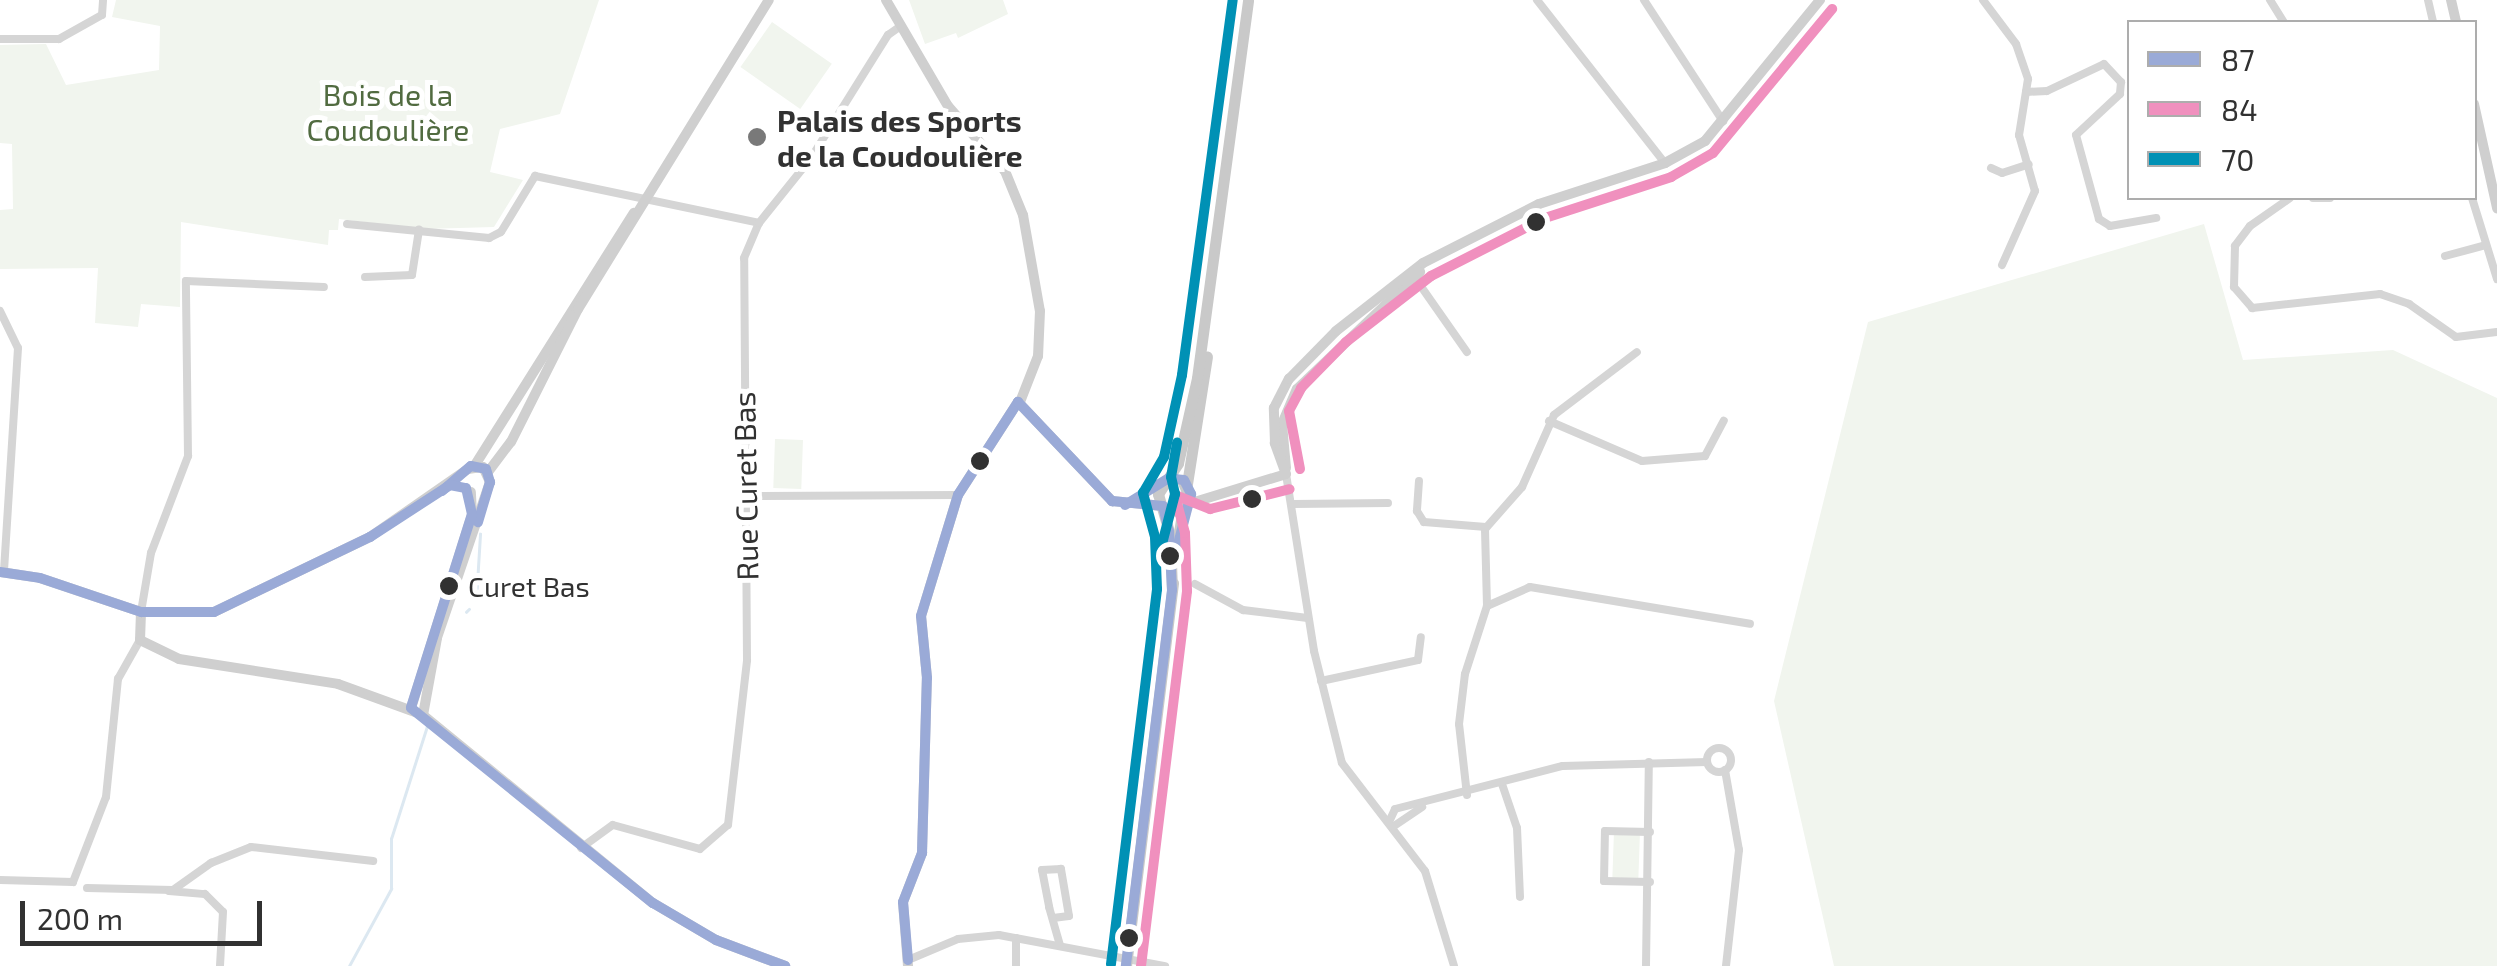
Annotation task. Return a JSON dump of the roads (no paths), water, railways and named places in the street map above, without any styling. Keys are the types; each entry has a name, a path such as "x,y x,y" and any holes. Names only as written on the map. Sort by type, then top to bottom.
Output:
{"main road":[{"path":"1126,961 1248,0"},
{"path":"1172,590 1158,489 1169,478 1190,415 1218,239"},
{"path":"1169,478 1189,487"},
{"path":"1163,506 1186,506"}],"street":[{"path":"0,39 59,39 102,15 103,0"},
{"path":"424,714 475,465 679,154 769,0"},
{"path":"886,0 948,106 1005,171 1023,215 1040,311 1038,356 1020,402 1010,407 1010,416 958,495 921,616 926,678 922,853 903,902 908,963"},
{"path":"1537,0 1665,162"},
{"path":"1644,0 1723,121"},
{"path":"1398,823 1370,802 1342,763 1308,618 1293,504 1273,428 1283,389 1336,331 1412,274 1547,200 1665,162 1705,141 1820,0"},
{"path":"1983,0 2016,44 2026,92 2018,123 2029,164 2033,204 2002,266"},
{"name":"Rue Curet Bas","path":"580,848 622,825 700,850 728,825 747,660 740,297 744,258 759,223 812,158 888,36 901,26"},
{"path":"2026,92 2047,90 2098,62 2126,91 2076,136 2103,224 2156,218"},
{"path":"2477,117 2497,208"},
{"path":"1991,168 2002,172 2029,164"},
{"path":"347,224 492,237 535,176 759,223"},
{"path":"2492,182 2497,195"},
{"path":"0,311 18,348 2,572 141,612 195,614 238,604 395,523 450,486 471,486 488,472 511,442 578,309 647,200"},
{"path":"2287,200 2250,226 2235,246 2234,286 2252,308 2380,294 2409,304 2456,337 2497,332"},
{"path":"2473,200 2497,279"},
{"path":"365,277 410,277 419,230"},
{"path":"2445,256 2486,245"},
{"path":"1412,274 1467,352"},
{"path":"76,880 106,797 118,679 140,640 141,612 155,541 188,456 186,281 324,287"},
{"path":"1466,794 1458,753 1460,706 1487,606 1486,527 1522,487 1549,421 1577,392 1637,352"},
{"path":"1020,402 1026,416 1112,501 1163,506"},
{"path":"1010,416 1026,416"},
{"path":"1549,421 1638,461 1704,456 1724,421"},
{"path":"475,465 488,472"},
{"path":"1186,506 1209,494 1286,474"},
{"path":"1419,481 1416,510 1424,522 1486,527"},
{"path":"411,708 472,514 471,486"},
{"path":"1189,487 1209,494"},
{"path":"1136,504 1158,489"},
{"path":"745,496 958,495"},
{"path":"1293,504 1388,503"},
{"path":"1195,584 1242,610 1308,618"},
{"path":"1487,606 1530,587 1750,624"},
{"path":"1322,680 1418,660 1422,637"},
{"path":"140,640 216,669 338,684 424,714 580,848 688,924 785,966"},
{"path":"1707,762 1712,750 1722,748 1731,756 1724,770 1740,850 1726,966"},
{"path":"1646,966 1649,762"},
{"path":"1370,802 1398,809 1425,805 1582,763 1707,762 1724,770"},
{"path":"1502,784 1517,828 1520,897"},
{"path":"1398,823 1425,805"},
{"path":"1398,809 1402,840 1440,903 1454,966"},
{"path":"1398,809 1398,823"},
{"path":"1650,832 1605,830 1604,847 1604,881 1650,882"},
{"path":"165,891 251,847 373,861"},
{"path":"1053,918 1069,916 1062,869 1042,870 1053,918 1060,945"},
{"path":"0,880 76,880"},
{"path":"76,880 84,892 205,894 223,912 220,966"},
{"path":"1016,938 1016,966"},
{"path":"896,966 958,939 1016,938 1165,966"}],"waterway":[{"path":"476,600 480,534"},
{"path":"466,612 469,609"},
{"path":"349,966 391,889 391,839 427,726"}],"place":[{"name":"Palais des Sports de la Coudoulière","path":"757,137"},
{"name":"Curet Bas","path":"449,586"}],"park label":[{"name":"Bois de la Coudoulière","path":"388,111"}]}
